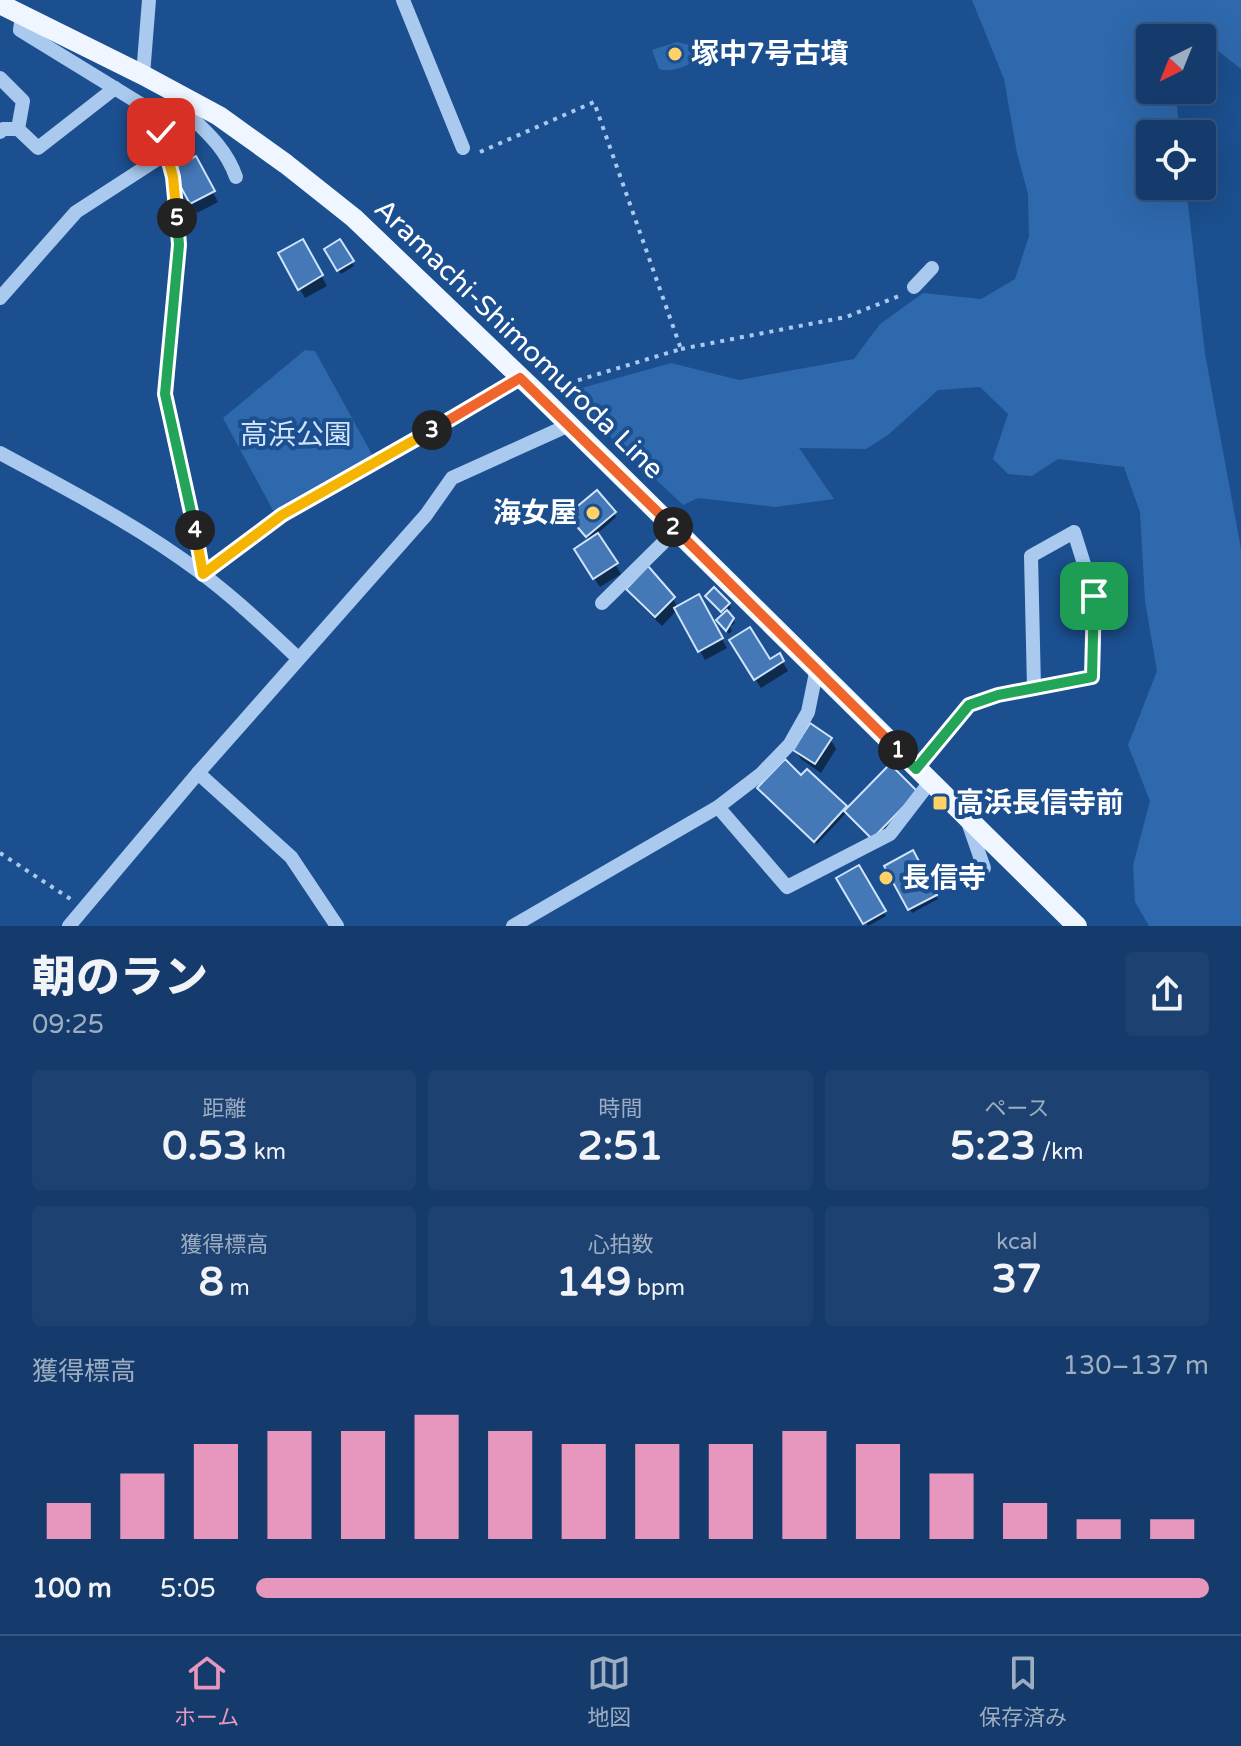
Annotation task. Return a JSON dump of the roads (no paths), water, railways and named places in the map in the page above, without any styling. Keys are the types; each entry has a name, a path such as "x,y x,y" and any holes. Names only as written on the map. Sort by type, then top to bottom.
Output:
{"main road":[{"name":"Aramachi-Shimomuroda Line","path":"0,4 191,101 256,141 354,218 817,668 1070,923"}],"street":[{"path":"143,75 149,0"},
{"path":"403,0 463,148"},
{"path":"22,15 20,30 152,111 167,153 173,177 179,245 165,394 203,574"},
{"path":"0,78 23,101 18,129"},
{"path":"0,132 3,129 18,129 38,148 115,88"},
{"path":"191,101 190,116 230,159 236,177"},
{"path":"0,298 76,212 167,153"},
{"path":"914,287 932,268"},
{"path":"203,574 282,515 520,378"},
{"path":"69,926 198,773 426,515 452,478 569,425"},
{"path":"0,453 107,511 203,574 233,597 298,658"},
{"path":"602,603 676,530"},
{"path":"718,807 787,887 890,834 969,705 998,695 1092,677 1094,596 1074,532 1031,556 1034,688"},
{"path":"513,926 718,807 761,774 790,744 808,712 817,668"},
{"path":"198,773 291,857 337,926"},
{"path":"967,818 984,868"}],"place":[{"name":"塚中7号古墳","path":"675,54"},
{"name":"海女屋","path":"593,513"},
{"name":"高浜長信寺前","path":"940,803"},
{"name":"長信寺","path":"886,878"}],"park label":[{"name":"高浜公園","path":"296,435"}]}
